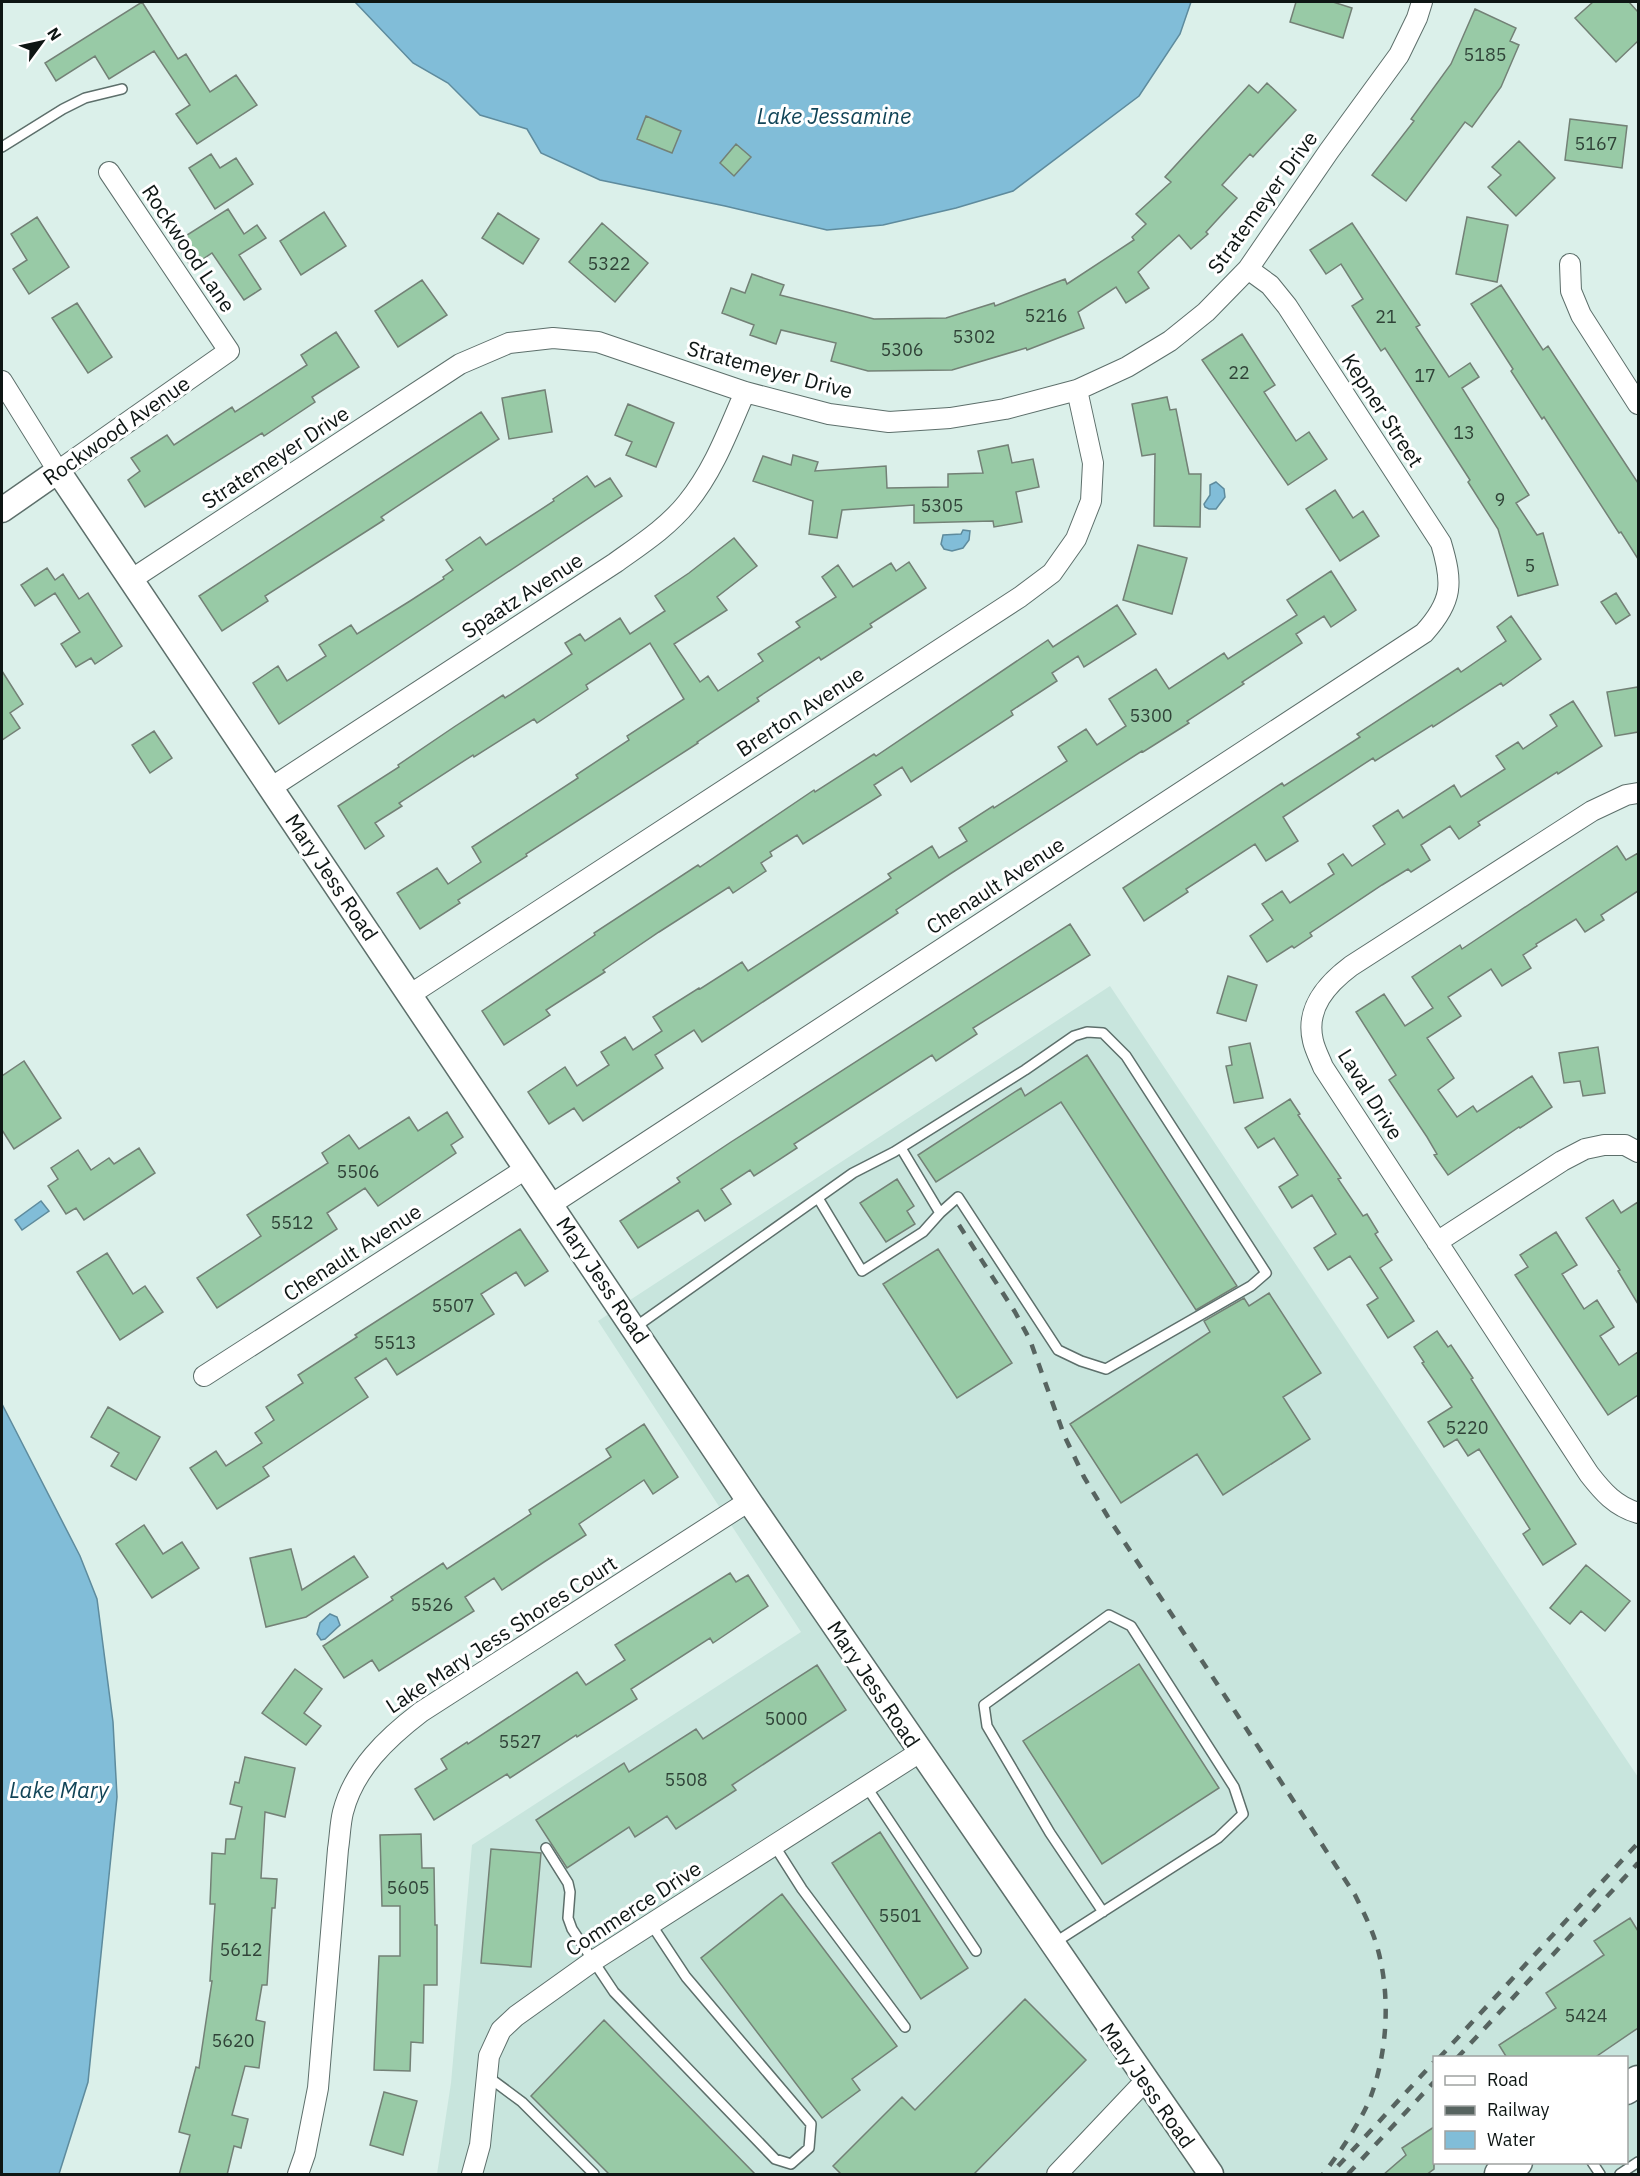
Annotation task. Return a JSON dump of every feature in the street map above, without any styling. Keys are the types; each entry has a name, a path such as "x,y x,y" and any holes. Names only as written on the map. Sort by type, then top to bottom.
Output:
{"main road":[{"path":"1500,2175 1516,2164"}],"street":[{"name":"Stratemeyer Drive","path":"132,579 460,364 509,343 553,338 598,342 745,392 829,414 889,422 950,418 1005,409 1077,390 1127,367 1170,341 1206,312 1248,269 1329,151 1399,55 1422,2"},
{"name":"Rockwood Lane","path":"109,172 230,351"},
{"path":"1570,264 1571,291 1581,315 1638,404"},
{"name":"Kepner Street","path":"1248,269 1270,285 1287,306 1442,543 1448,566 1449,592"},
{"name":"Rockwood Avenue","path":"2,510 230,351"},
{"name":"Mary Jess Road","path":"2,381 58,471 552,1204 749,1501 1211,2175"},
{"name":"Brerton Avenue","path":"411,994 1020,597 1052,573 1076,539 1091,501 1093,463 1077,390"},
{"name":"Spaatz Avenue","path":"272,788 651,537 686,505 715,463 745,392"},
{"name":"Chenault Avenue","path":"552,1204 1424,633 1438,618 1449,592"},
{"name":"Laval Drive","path":"1638,793 1626,795 1592,811 1351,966 1331,981 1319,999 1313,1017 1313,1039 1323,1067 1589,1474 1605,1495 1624,1509 1638,1512"},
{"path":"1437,1242 1562,1161 1585,1149 1604,1145 1625,1146 1638,1152"},
{"name":"Chenault Avenue","path":"204,1376 527,1168"},
{"name":"Lake Mary Jess Shores Court","path":"298,2175 305,2154 318,2088 338,1849 343,1812 355,1779 389,1737 421,1712 749,1501"},
{"name":"Commerce Drive","path":"472,2175 480,2145 489,2056 501,2030 516,2016 593,1961 920,1752"},
{"path":"1057,2175 1145,2081"}],"lane":[{"path":"2,147 85,98 122,89"},
{"path":"634,1328 853,1173 901,1148 1025,1070 1074,1036 1087,1032 1103,1033 1126,1056 1266,1274 1251,1286 1106,1369 1058,1350 958,1197 923,1232 862,1270 818,1198"},
{"path":"901,1148 940,1213"},
{"path":"1052,1944 1103,1912 1218,1838 1243,1814 1234,1787 1131,1626 1109,1615 984,1706 987,1726 1050,1833 1103,1912"},
{"path":"866,1786 976,1951"},
{"path":"774,1845 802,1889 905,2027"},
{"path":"546,1848 568,1883 570,1892 568,1918 572,1929 614,1992 775,2159 791,2164 809,2148 811,2124 686,1977 651,1924"},
{"path":"487,2076 522,2102 594,2175"},
{"path":"1620,2175 1638,2162"}],"shaded area":[{"path":"1110,986 1638,1777 1638,2174 437,2174 451,2083 472,1845 801,1632 598,1321"}],"water":[{"name":"Lake Jessamine","path":"355,2 1191,2 1180,34 1139,96 1013,191 956,208 883,225 827,230 600,180 541,153 527,129 480,115 448,83 413,63"},
{"path":"1216,482 1224,489 1225,497 1216,509 1209,509 1204,504 1210,495 1210,485"},
{"path":"963,530 970,531 969,540 963,548 952,551 944,549 941,544 943,535 961,534"},
{"path":"41,1201 49,1211 22,1230 15,1220"},
{"name":"Lake Mary","path":"2,1404 80,1556 97,1599 113,1722 117,1797 88,2082 59,2174 2,2174"},
{"path":"330,1614 337,1617 340,1625 321,1640 317,1634 320,1623"}],"building":[{"path":"142,2 178,59 186,54 210,92 236,75 257,105 197,144 176,114 190,105 154,51 109,79 95,56 56,81 45,63"},
{"path":"1296,2 1333,2 1352,8 1343,38 1290,22"},
{"path":"1593,2 1629,2 1638,12 1638,41 1616,62 1575,18"},
{"path":"1475,9 1516,28 1510,41 1519,45 1501,87 1472,127 1465,122 1406,201 1372,175 1414,121 1411,119 1451,64"},
{"path":"1267,83 1296,110 1253,157 1250,154 1222,185 1237,198 1206,232 1208,234 1191,249 1179,235 1138,272 1149,288 1126,303 1116,287 1078,312 1084,328 1027,350 1026,348 952,370 868,371 831,361 836,343 781,330 776,344 750,335 754,325 722,313 731,288 745,293 752,274 784,285 780,295 874,319 946,318 994,303 995,306 1065,279 1067,284 1134,240 1132,237 1146,224 1136,214 1171,182 1165,177 1249,85 1258,93"},
{"path":"646,116 681,131 672,153 637,139"},
{"path":"1570,119 1627,126 1622,168 1565,160"},
{"path":"1519,141 1555,178 1516,216 1488,187 1501,175 1492,167"},
{"path":"736,144 751,157 734,176 720,163"},
{"path":"211,154 220,168 236,158 253,184 215,209 189,168"},
{"path":"228,209 244,234 257,225 266,238 239,255 261,289 244,300 212,253 191,267 176,242"},
{"path":"324,212 346,246 301,275 280,241"},
{"path":"498,213 539,239 523,264 482,238"},
{"path":"37,217 69,267 29,294 13,269 27,260 11,234"},
{"path":"1467,217 1508,225 1497,282 1456,274"},
{"path":"602,223 648,263 615,302 569,262"},
{"path":"1352,223 1420,325 1416,327 1449,377 1470,363 1479,377 1462,388 1529,495 1516,503 1537,535 1543,533 1558,585 1518,596 1498,529 1468,482 1470,480 1385,348 1381,351 1352,306 1363,299 1341,264 1326,274 1310,250"},
{"path":"422,280 447,315 398,347 375,311"},
{"path":"1501,285 1543,350 1548,346 1638,483 1638,559 1544,417 1542,419 1471,304"},
{"path":"77,303 112,357 88,373 52,318"},
{"path":"336,332 359,367 312,397 315,402 264,436 262,433 145,507 128,480 140,471 131,458 167,435 174,445 232,407 235,412 307,365 301,355"},
{"path":"1242,334 1275,385 1264,392 1296,441 1309,432 1327,459 1288,485 1202,360"},
{"path":"545,390 552,432 509,439 502,398"},
{"path":"1167,397 1170,410 1176,409 1189,474 1201,474 1200,527 1154,526 1155,454 1142,456 1132,404"},
{"path":"628,404 674,423 656,467 626,455 632,442 615,435"},
{"path":"481,412 499,439 381,517 384,520 265,596 268,601 222,631 199,596"},
{"path":"1008,445 1012,463 1033,459 1039,487 1016,492 1022,522 994,527 993,521 914,523 914,505 842,510 837,538 809,534 813,501 753,481 763,456 791,465 793,455 818,462 815,471 886,466 887,488 948,487 948,474 983,473 978,451"},
{"path":"587,476 595,487 610,478 622,496 279,724 253,683 278,666 287,681 326,656 319,645 351,625 357,634 410,601 444,579 443,577 453,570 446,560 480,537 486,545 554,501 553,499"},
{"path":"1335,490 1353,518 1363,511 1379,536 1340,561 1306,509"},
{"path":"734,538 757,566 717,597 727,610 674,644 700,682 708,676 718,691 763,661 758,654 800,627 796,622 836,597 822,577 838,565 853,587 891,563 896,571 909,562 926,588 870,624 872,627 821,660 819,657 757,698 759,701 698,743 526,854 527,856 458,900 460,903 420,929 397,893 437,868 448,884 481,862 472,847 578,778 576,775 629,740 627,736 684,699 650,643 586,685 588,689 537,723 534,719 399,803 402,806 375,823 384,836 365,849 338,806 503,695 505,698 572,654 565,643 580,634 585,641 620,618 630,634 665,611 655,596"},
{"path":"1138,545 1187,558 1172,614 1123,600"},
{"path":"47,568 55,580 63,574 79,599 88,593 122,646 95,664 91,658 76,667 61,644 80,632 55,593 35,606 21,585"},
{"path":"1331,571 1356,610 1331,627 1324,616 1296,634 1302,643 1242,682 1244,684 1187,721 1189,723 950,874 896,910 898,913 702,1042 694,1030 655,1055 663,1068 583,1121 574,1108 549,1124 528,1092 565,1067 577,1086 609,1065 601,1052 625,1037 633,1050 662,1031 653,1017 699,988 742,962 748,971 891,878 888,874 932,846 939,858 967,841 959,828 1067,761 1058,747 1086,729 1097,745 1126,726 1109,699 1156,669 1169,689 1224,653 1228,659 1297,615 1287,600"},
{"path":"1616,593 1630,615 1616,624 1601,602"},
{"path":"1117,605 1136,634 1084,667 1078,656 1052,673 1057,681 1011,711 1013,715 911,782 902,767 874,785 881,795 803,844 797,835 770,852 772,856 761,863 766,871 733,893 729,887 659,932 603,970 605,972 546,1010 550,1015 504,1045 482,1011 595,935 594,933 698,865 700,867 814,790 815,792 874,754 876,756 1048,640 1053,647"},
{"path":"1511,616 1541,659 1503,686 1501,683 1375,761 1373,758 1283,817 1298,841 1266,861 1255,844 1186,889 1188,892 1144,921 1123,888 1282,783 1284,786 1360,737 1357,734 1458,668 1461,672 1506,641 1497,627"},
{"path":"2,671 23,704 10,713 20,728 2,740"},
{"path":"1638,687 1638,732 1615,736 1607,692"},
{"path":"1573,701 1602,746 1478,822 1480,825 1459,839 1450,826 1421,845 1430,860 1411,872 1408,869 1382,885 1310,933 1312,936 1267,962 1250,936 1273,920 1262,904 1282,891 1290,903 1334,874 1328,864 1343,854 1352,866 1385,844 1373,826 1398,810 1403,818 1454,785 1461,797 1505,769 1496,756 1518,742 1523,749 1557,726 1550,715"},
{"path":"154,731 172,758 150,773 132,745"},
{"path":"1617,846 1626,860 1638,853 1638,891 1601,915 1604,920 1585,932 1576,919 1536,944 1537,946 1523,955 1531,968 1502,986 1491,969 1448,997 1461,1016 1427,1038 1454,1078 1438,1090 1457,1117 1473,1106 1477,1112 1532,1076 1552,1107 1448,1175 1434,1155 1437,1154 1427,1137 1389,1080 1396,1075 1356,1012 1384,994 1405,1026 1433,1008 1412,977 1460,945 1462,949"},
{"path":"1070,924 1090,955 973,1028 977,1034 936,1061 932,1055 794,1144 797,1148 754,1176 750,1170 721,1189 731,1204 705,1221 698,1210 638,1248 620,1221 680,1182 677,1178"},
{"path":"1228,976 1257,985 1246,1021 1217,1013"},
{"path":"1250,1043 1263,1098 1234,1103 1226,1066 1232,1065 1229,1047"},
{"path":"1598,1047 1605,1093 1583,1096 1580,1081 1564,1083 1559,1053"},
{"path":"1087,1055 1237,1286 1196,1310 1061,1102 936,1182 918,1155 1021,1088 1025,1096"},
{"path":"24,1061 61,1118 14,1149 2,1130 2,1076"},
{"path":"1290,1099 1300,1114 1298,1115 1341,1178 1338,1179 1363,1216 1367,1214 1378,1232 1375,1234 1392,1260 1380,1268 1414,1321 1388,1338 1367,1305 1378,1298 1350,1256 1328,1270 1314,1248 1336,1234 1312,1195 1292,1208 1279,1187 1298,1175 1274,1138 1258,1148 1245,1128"},
{"path":"447,1112 463,1137 451,1145 456,1153 378,1206 365,1188 327,1213 337,1229 217,1308 197,1278 261,1236 247,1215 328,1163 322,1153 349,1135 359,1149 409,1117 418,1131"},
{"path":"139,1148 155,1173 84,1220 76,1208 66,1214 48,1186 58,1179 51,1168 78,1150 91,1170 109,1158 114,1164"},
{"path":"897,1179 914,1206 907,1211 915,1224 886,1242 860,1203"},
{"path":"1613,1200 1621,1213 1638,1202 1638,1304 1618,1271 1620,1270 1586,1218"},
{"path":"520,1229 548,1271 525,1286 516,1272 481,1294 494,1314 397,1375 386,1358 355,1378 368,1397 263,1467 269,1476 217,1509 190,1468 216,1451 226,1466 262,1443 255,1433 274,1420 266,1407 303,1383 298,1375 357,1337 355,1335"},
{"path":"1556,1232 1577,1265 1562,1274 1584,1309 1597,1300 1614,1327 1600,1336 1619,1365 1638,1352 1638,1395 1608,1415 1515,1275 1528,1267 1520,1255"},
{"path":"938,1249 1012,1363 957,1398 883,1284"},
{"path":"107,1253 133,1294 145,1286 163,1312 120,1340 77,1272"},
{"path":"1269,1293 1321,1373 1283,1397 1310,1439 1223,1495 1197,1454 1121,1503 1070,1424 1210,1332 1204,1321 1244,1298 1249,1306"},
{"path":"1437,1331 1448,1347 1451,1345 1473,1378 1471,1379 1576,1544 1543,1565 1523,1534 1530,1529 1479,1449 1468,1456 1457,1439 1444,1447 1428,1422 1452,1407 1422,1363 1424,1362 1414,1347"},
{"path":"108,1407 160,1437 136,1480 111,1466 119,1453 91,1437"},
{"path":"644,1424 678,1477 653,1494 644,1480 579,1524 586,1535 502,1590 494,1578 465,1597 474,1611 379,1671 372,1660 344,1678 323,1646 393,1600 391,1597 443,1563 447,1569 531,1514 529,1510 611,1457 606,1449"},
{"path":"144,1525 163,1554 182,1542 199,1568 152,1598 116,1544"},
{"path":"291,1549 302,1590 354,1556 368,1577 306,1617 266,1627 250,1558"},
{"path":"1586,1565 1630,1601 1605,1631 1581,1611 1570,1624 1550,1608"},
{"path":"730,1573 736,1582 748,1575 768,1606 713,1643 710,1638 631,1689 637,1699 510,1778 507,1774 434,1820 415,1789 447,1769 441,1759 467,1742 468,1744 577,1672 586,1685 625,1660 615,1645"},
{"path":"1139,1664 1219,1788 1102,1864 1023,1741"},
{"path":"817,1665 846,1710 732,1785 736,1790 676,1829 667,1816 635,1837 629,1827 567,1868 536,1820 624,1763 629,1772 696,1729 703,1739"},
{"path":"295,1669 322,1689 304,1713 321,1726 306,1745 262,1713"},
{"path":"245,1757 295,1768 285,1817 265,1812 261,1878 277,1879 275,1908 272,1908 267,1985 262,1985 256,2020 265,2022 259,2068 245,2066 232,2115 248,2119 241,2148 234,2146 227,2175 179,2175 190,2135 179,2132 196,2067 199,2068 212,1981 210,1981 215,1904 210,1904 212,1853 225,1854 226,1839 235,1839 242,1807 230,1804 235,1782 239,1783"},
{"path":"880,1832 968,1968 921,1999 832,1863"},
{"path":"421,1834 422,1868 434,1868 437,1985 424,1985 423,2043 411,2042 410,2071 374,2070 379,1956 400,1956 400,1906 382,1906 380,1835"},
{"path":"491,1849 541,1853 531,1967 481,1963"},
{"path":"782,1894 897,2046 852,2079 860,2090 822,2118 701,1958"},
{"path":"1630,1918 1638,1931 1638,2028 1597,2056 1506,2056 1499,2045 1556,2008 1546,1993 1604,1955 1594,1941"},
{"path":"1025,1999 1086,2060 973,2175 842,2175 833,2166 902,2097 915,2110"},
{"path":"604,2020 756,2175 610,2175 531,2096"},
{"path":"384,2092 417,2101 403,2155 370,2145"},
{"path":"1433,2128 1434,2169 1426,2175 1383,2175 1406,2155 1402,2148"}],"railway":[{"path":"959,1225 1015,1312 1030,1340 1064,1435 1084,1477 1355,1895 1372,1932 1383,1976 1386,2016 1377,2077 1362,2116 1323,2174"},
{"path":"1441,2056 1638,1843"},
{"path":"1459,2056 1638,1863"},
{"path":"1338,2166 1433,2063"},
{"path":"1348,2174 1433,2083"}]}
